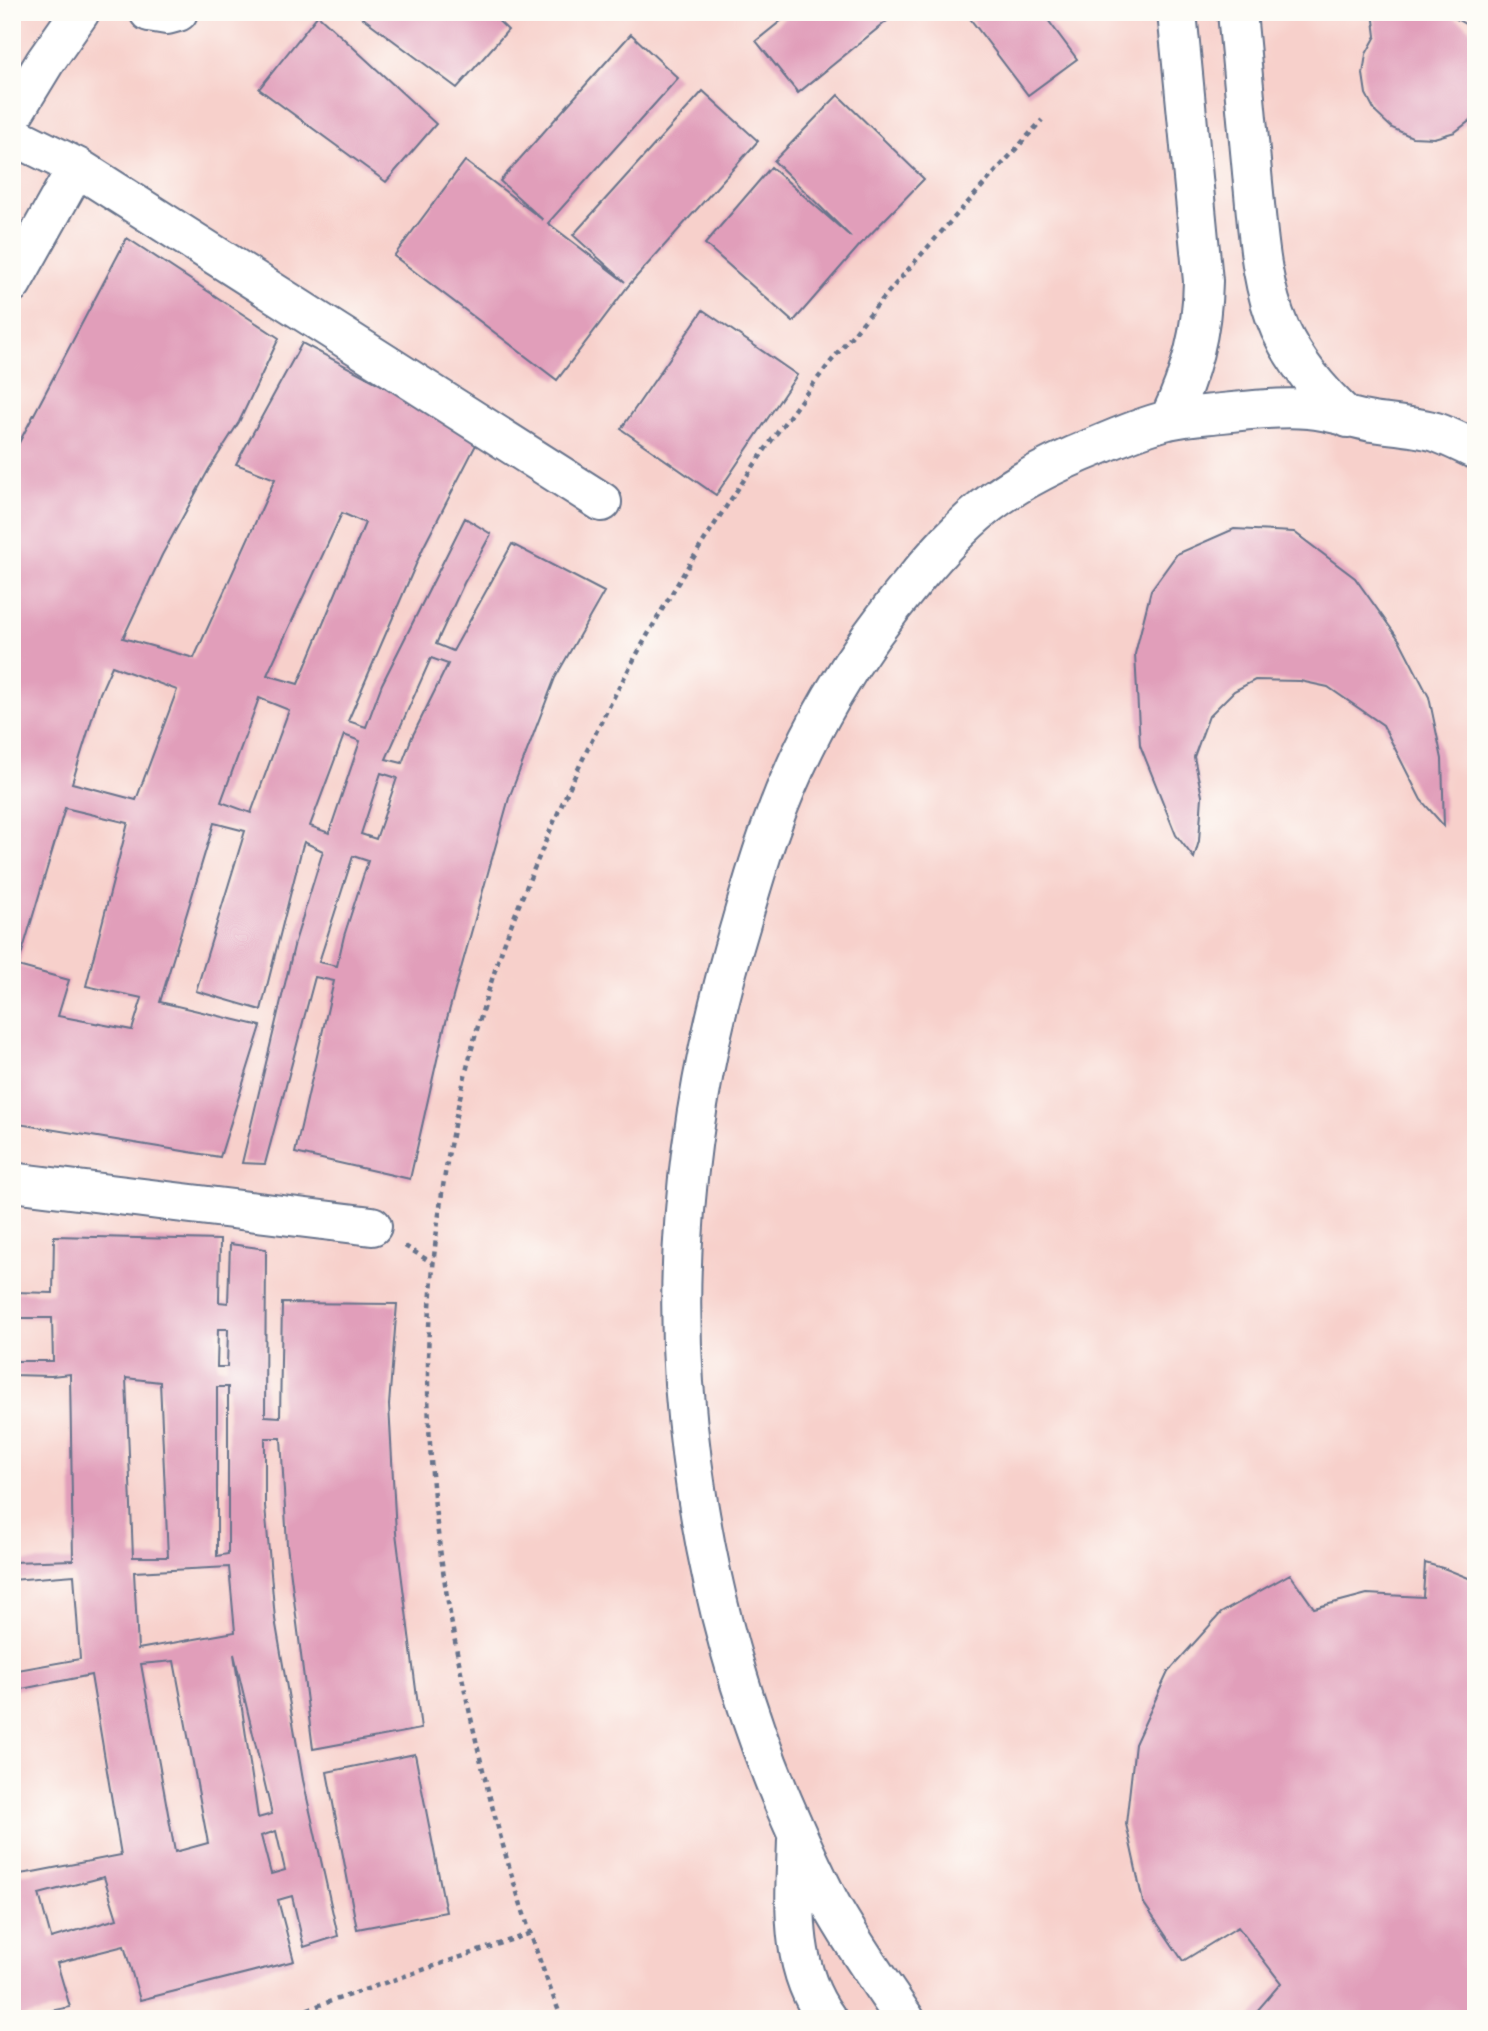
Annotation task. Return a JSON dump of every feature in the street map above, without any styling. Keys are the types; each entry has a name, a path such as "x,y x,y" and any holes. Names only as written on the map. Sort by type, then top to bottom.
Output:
{"lane":[{"path":"12,116 80,12"},
{"path":"149,12 167,15 178,12"},
{"path":"1169,420 1181,394 1196,348 1203,281 1177,12"},
{"path":"1237,12 1260,247 1270,302 1280,329 1309,377 1348,418"},
{"path":"12,135 77,167 602,502"},
{"path":"12,283 77,167"},
{"path":"905,2019 872,1973 831,1905 766,1762 719,1611 691,1456 684,1377 682,1298 684,1219 692,1141 722,986 770,829 803,750 845,676 893,605 948,541 986,506 1028,477 1120,436 1169,420 1257,409 1313,409 1348,418 1434,432 1476,450"},
{"path":"1434,432 1476,425"},
{"path":"12,1182 372,1226"},
{"path":"797,1835 797,1951 805,1980 827,2019"}],"path":[{"path":"562,2019 516,1888 484,1778 447,1610 430,1467 428,1381 431,1295 440,1209 454,1124 474,1040 504,946 574,778 622,680 676,585 734,494 797,405 864,320 1042,120"},
{"path":"279,2019 531,1933"}],"shaded area":[{"path":"12,12 1476,12 1476,2019 12,2019"}],"building":[{"path":"355,12 489,12 508,30 457,88"},
{"path":"792,12 898,12 798,93 756,41"},
{"path":"965,12 1042,12 1077,59 1028,95"},
{"path":"1373,12 1444,12 1465,24 1476,36 1476,114 1472,119 1455,132 1434,138 1412,137 1392,128 1376,113 1366,94 1363,74 1366,54 1376,36"},
{"path":"318,15 436,124 386,182 259,89"},
{"path":"631,34 678,78 548,223 625,282 573,235 703,91 758,141 629,285 557,380 394,256 465,161 543,220 500,181"},
{"path":"838,95 924,179 860,245 793,322 705,244 771,167 851,237 774,161"},
{"path":"127,238 279,338 239,422 209,469 162,555 123,638 194,658 275,479 236,464 302,343 480,437 423,548 348,721 366,727 382,684 465,518 491,534 464,583 436,644 453,651 512,544 604,592 555,678 509,798 444,1029 410,1179 295,1153 334,981 315,977 265,1164 242,1163 295,942 323,851 304,842 261,1010 196,991 245,831 214,823 160,1002 261,1026 220,1157 12,1123 12,456","holes":["342,513 365,523 298,684 267,675","431,658 448,664 402,763 386,759","112,666 177,690 136,800 72,783 100,693","259,698 289,710 251,813 221,802","344,735 360,741 329,833 310,826","381,773 397,778 376,839 361,834","65,808 128,823 86,986 142,998 132,1030 58,1016 69,980 18,966","353,856 368,861 337,966 319,962"]},
{"path":"703,310 797,375 716,495 621,429"},
{"path":"1234,529 1294,532 1355,578 1400,641 1429,697 1442,759 1444,826 1421,800 1383,725 1328,687 1300,681 1255,680 1234,691 1209,716 1194,757 1202,796 1199,841 1194,858 1176,835 1140,745 1135,654 1151,590 1177,554"},
{"path":"54,1236 220,1240 219,1302 228,1303 230,1244 266,1249 265,1416 280,1417 282,1303 397,1304 389,1405 396,1533 421,1729 313,1749 287,1545 281,1438 265,1438 265,1506 275,1619 303,1780 338,1936 304,1947 292,1896 278,1900 294,1961 140,2000 124,1946 57,1963 70,2007 12,2019 12,1875 121,1855 91,1675 12,1691 12,1671 80,1659 74,1575 12,1580 12,1562 73,1560 70,1374 12,1375 12,1361 53,1361 52,1318 12,1318 12,1292 53,1293","holes":["218,1329 228,1329 227,1367 217,1367","126,1378 160,1382 168,1557 133,1557","217,1387 228,1387 228,1554 217,1556","229,1567 235,1632 138,1649 134,1572","234,1654 272,1814 258,1818","174,1661 208,1843 175,1852 141,1664","276,1831 285,1870 271,1874 261,1836","104,1877 117,1919 51,1938 39,1894"]},
{"path":"1425,1563 1476,1581 1476,2019 1430,2019 1428,2013 1400,2014 1399,2019 1250,2019 1281,1983 1238,1927 1183,1961 1143,1902 1126,1824 1135,1744 1168,1672 1221,1613 1290,1574 1314,1608 1367,1594 1423,1597"},
{"path":"415,1754 446,1912 357,1929 327,1772"}]}
